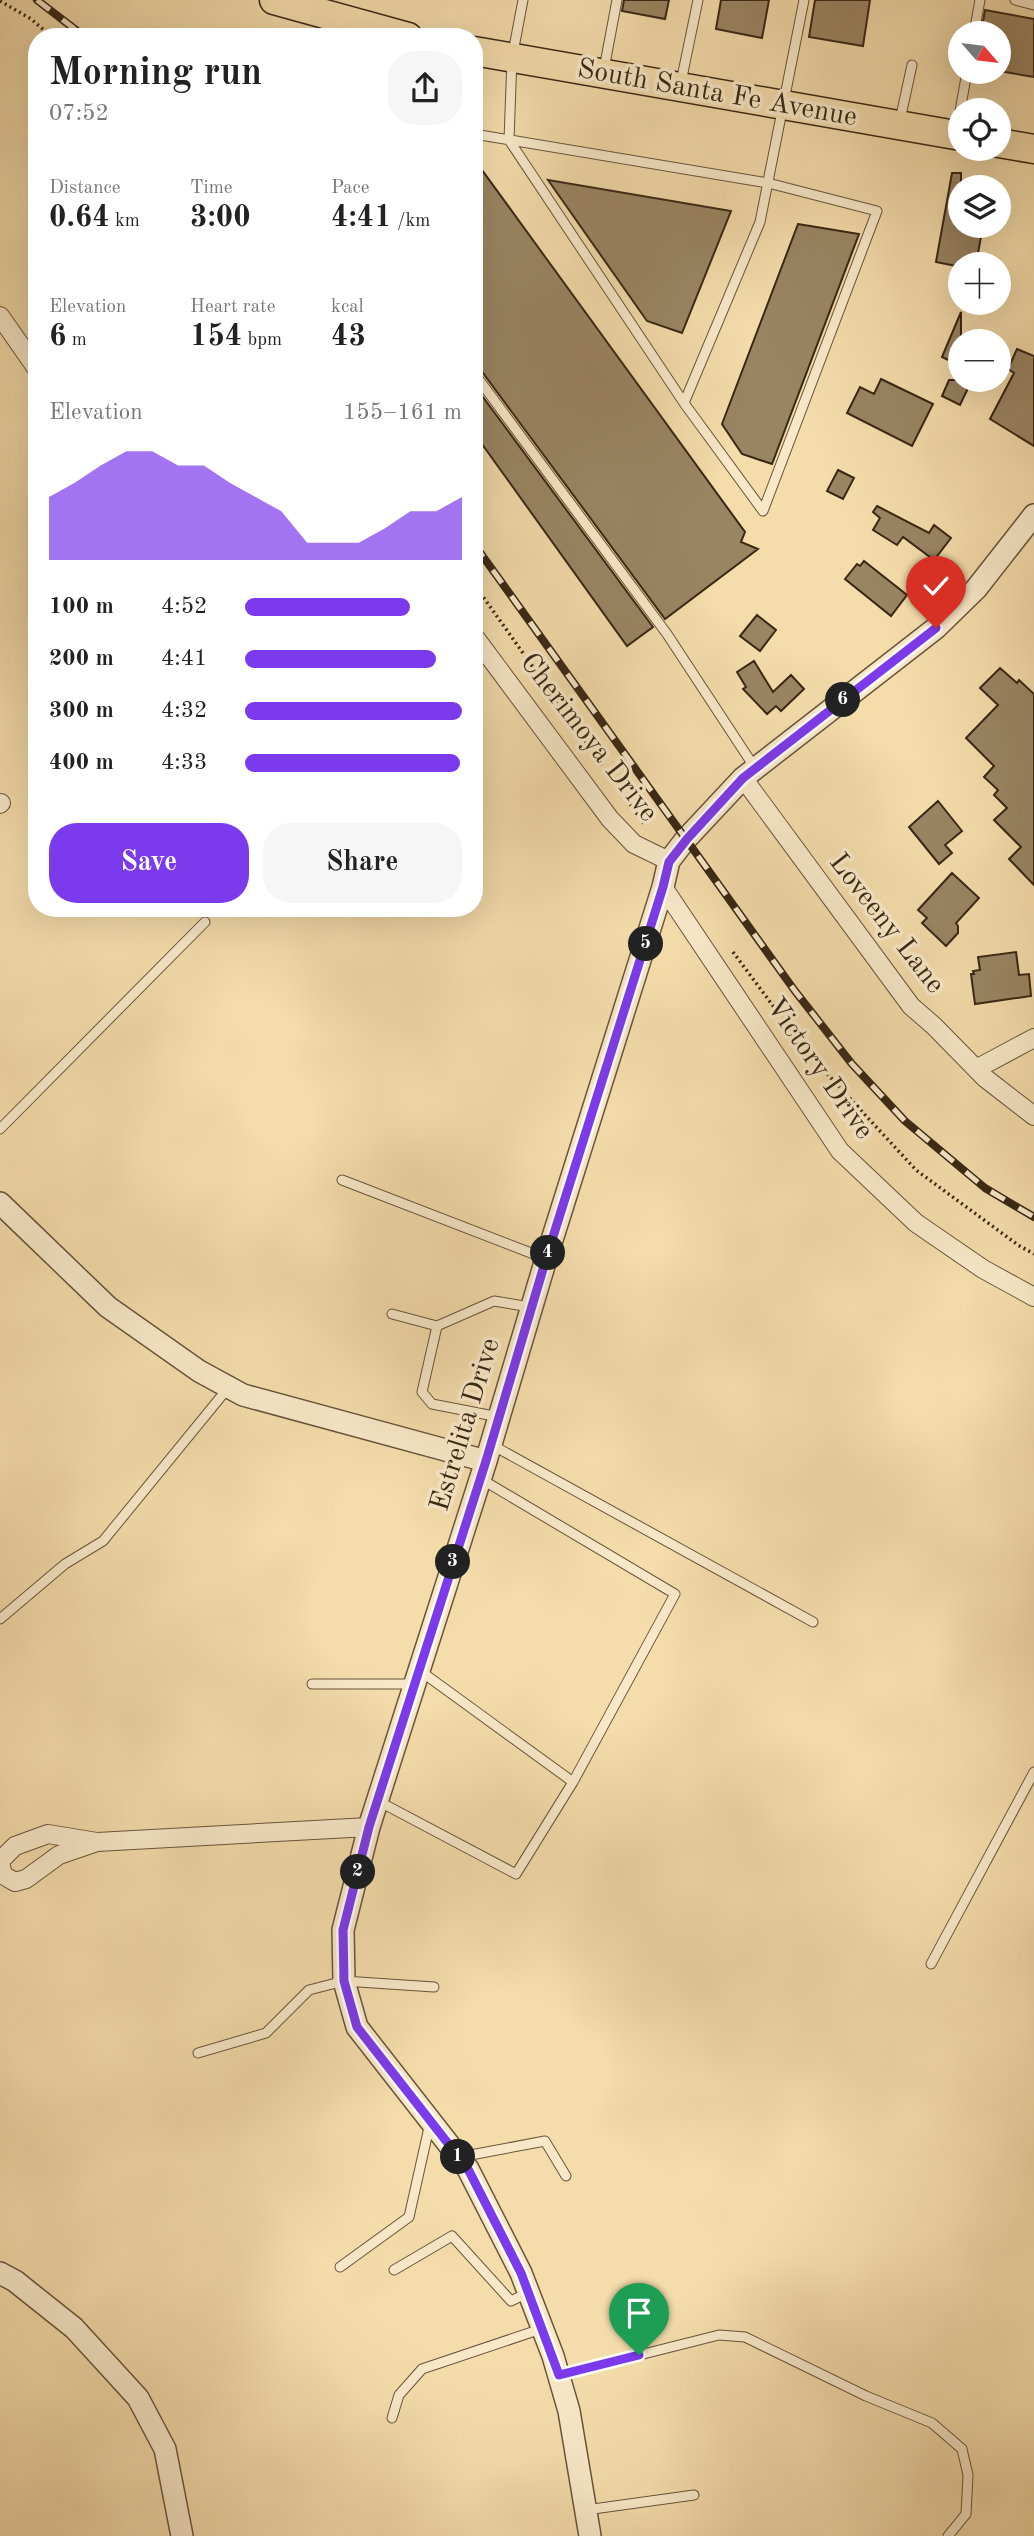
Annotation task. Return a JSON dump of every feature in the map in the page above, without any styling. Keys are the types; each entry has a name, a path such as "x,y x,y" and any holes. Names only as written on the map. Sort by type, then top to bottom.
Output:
{"main road":[{"path":"274,0 379,28"},
{"name":"South Santa Fe Avenue","path":"483,53 948,133"},
{"path":"1011,144 1034,149"}],"street":[{"path":"0,316 28,356"},
{"name":"Estrelita Drive","path":"590,2536 569,2411 559,2375 521,2273 468,2169 357,2027 344,1981 343,1930 377,1800 499,1417 669,862 749,773 936,628 975,589 1034,515"},
{"name":"Cherimoya Drive","path":"483,650 610,819 634,844 669,862"},
{"name":"Loveeny Lane","path":"749,773 911,1006 976,1069 1034,1116"},
{"name":"Victory Drive","path":"663,887 840,1151 916,1223 983,1269 1034,1297"},
{"path":"976,1069 1034,1038"},
{"path":"0,1203 108,1307 199,1371 243,1395 485,1461"},
{"path":"97,1842 59,1855 26,1880 15,1882 3,1875 0,1862 15,1846 48,1834 97,1842 369,1827"},
{"path":"0,2273 15,2281 74,2328 138,2399 165,2449 182,2536"}],"lane":[{"path":"483,136 509,140 768,183 877,211 763,511 684,403 509,140 512,58 523,0"},
{"path":"603,74 617,0"},
{"path":"680,88 698,0"},
{"path":"684,403 760,222 804,0"},
{"path":"976,21 980,0"},
{"path":"1015,0 1034,5"},
{"path":"899,125 912,65"},
{"path":"483,385 667,634 749,773"},
{"path":"0,1129 205,922"},
{"path":"342,1180 546,1259"},
{"path":"392,1314 437,1326 494,1301 531,1307"},
{"path":"437,1326 422,1392 432,1404 499,1417"},
{"path":"0,1619 65,1564 103,1541 229,1387"},
{"path":"485,1461 813,1622"},
{"path":"377,1800 516,1874 573,1782 675,1594 485,1461"},
{"path":"312,1684 417,1677 573,1782"},
{"path":"931,1964 1034,1772"},
{"path":"198,2053 266,2033 309,1990 344,1981 434,1987"},
{"path":"340,2267 409,2217 430,2121"},
{"path":"459,2158 545,2141 566,2176"},
{"path":"394,2270 452,2236 511,2301 528,2292"},
{"path":"392,2418 399,2395 422,2369 542,2328"},
{"path":"559,2375 719,2335 746,2337 866,2396 932,2423 962,2449 968,2475 966,2514 948,2536"},
{"path":"586,2511 694,2495"}],"path":[{"path":"0,1 41,28"},
{"path":"483,596 646,827"},
{"path":"731,950 808,1053 916,1171 1034,1254"}],"building":[{"path":"624,0 669,0 665,19 622,11"},
{"path":"721,0 769,0 762,38 716,29"},
{"path":"815,0 870,0 863,46 809,37"},
{"path":"985,10 1034,19 1034,77 1012,73 1012,21 983,21"},
{"path":"483,171 745,532 741,542 758,549 665,619 483,373"},
{"path":"548,180 731,211 682,333 647,321"},
{"path":"948,195 948,238 981,238 978,252 948,252 948,264 936,262"},
{"path":"798,224 859,234 772,464 742,454 722,424"},
{"path":"960,315 961,315 961,329 954,329"},
{"path":"948,343 948,360 942,357"},
{"path":"1017,349 1034,356 1034,446 990,419 1004,392 1011,392 1014,373 1011,371 1011,362"},
{"path":"881,379 933,404 912,446 847,413 860,387 874,394"},
{"path":"948,382 948,392 966,392 960,405 942,396"},
{"path":"483,397 653,627 627,646 483,446"},
{"path":"838,470 854,478 843,499 827,491"},
{"path":"877,506 929,533 934,525 951,538 934,560 903,537 897,545 873,530 880,518 873,512"},
{"path":"864,561 907,595 891,616 845,579 857,564 860,566"},
{"path":"757,615 776,630 760,651 740,636"},
{"path":"754,661 773,692 791,675 804,689 781,711 776,706 767,714 743,689 746,687 737,672"},
{"path":"1000,668 1034,694 1034,885 1009,859 1021,847 994,820 1007,808 994,795 998,790 984,777 994,766 966,738 998,705 980,688"},
{"path":"938,801 962,831 945,845 952,853 939,864 909,827"},
{"path":"952,873 979,898 956,923 958,933 946,946 922,923 927,918 918,910"},
{"path":"1016,952 1019,975 1029,974 1031,996 975,1004 971,974 980,970 978,957"}],"railway":[{"path":"37,0 73,28"},
{"path":"483,557 795,991 852,1064 905,1121 985,1188 1034,1217"}],"route":[{"path":"639,2355 559,2375 521,2273 468,2169 357,2027 344,1981 343,1930 369,1827 486,1461 669,862 743,778 936,628"}]}
